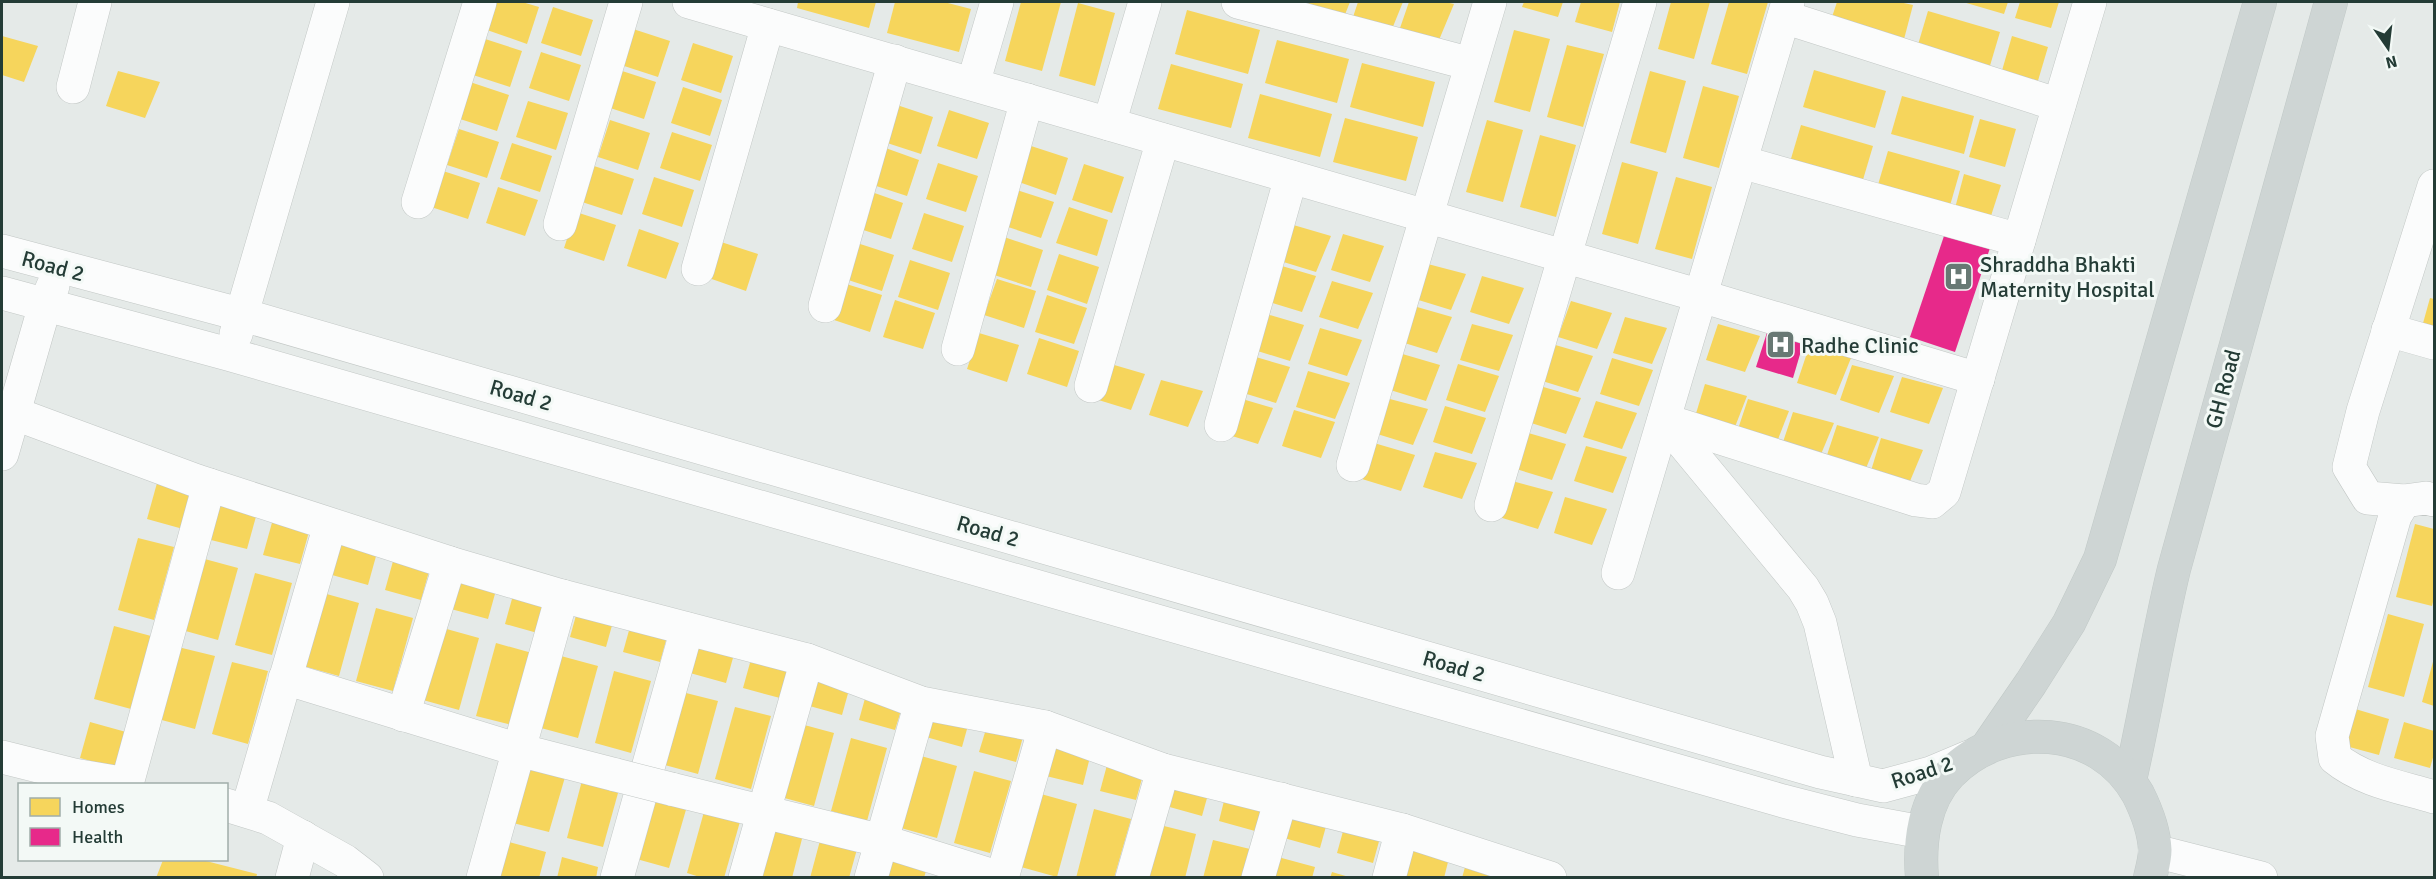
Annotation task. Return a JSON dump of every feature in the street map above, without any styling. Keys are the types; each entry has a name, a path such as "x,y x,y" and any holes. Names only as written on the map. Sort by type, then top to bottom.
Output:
{"main road":[{"path":"1922,878 1922,832 1932,802 1948,776 1979,751 2031,683 2068,623 2100,559 2260,2"},
{"name":"GH Road","path":"2130,780 2146,709 2157,640 2174,569 2331,2"},
{"path":"1979,751 2025,736 2064,738 2101,753 2130,780 2149,814 2153,864"}],"street":[{"path":"73,87 95,2"},
{"path":"228,354 243,315 333,2"},
{"path":"418,202 480,2"},
{"path":"560,225 626,2"},
{"path":"688,2 1566,256 1978,379"},
{"path":"973,84 997,2"},
{"path":"1109,124 1145,2"},
{"path":"1238,2 1471,64"},
{"path":"1353,465 1490,2"},
{"path":"1491,505 1640,2"},
{"path":"1664,420 1916,500 1932,502 1944,492 2090,2"},
{"path":"1618,573 1786,9 2059,105"},
{"path":"698,269 768,25"},
{"path":"825,306 895,61"},
{"path":"958,349 1027,100"},
{"path":"1091,386 1163,140"},
{"path":"1741,162 2019,240"},
{"path":"1221,425 1291,177"},
{"path":"2419,500 2368,498 2349,467 2363,411 2388,330 2433,195"},
{"name":"Road 2","path":"2,251 243,315 1809,769 1883,786 1931,773 1979,751"},
{"path":"2,454 45,305 60,268"},
{"name":"Road 2","path":"2,293 228,354 1783,801 1857,820 1922,832"},
{"path":"2388,330 2434,343"},
{"path":"13,412 209,485 450,563 562,596 807,660 921,703 1045,727 1163,770 1402,830 1518,873 1550,878"},
{"path":"1664,420 1803,588 1812,603 1820,623 1856,780"},
{"path":"127,783 209,485"},
{"path":"2419,500 2395,516 2331,736 2335,758 2346,767 2372,779 2434,797"},
{"path":"330,525 285,678 237,808 268,818 345,861 367,878"},
{"path":"403,715 450,563"},
{"path":"483,878 562,596"},
{"path":"616,878 687,629"},
{"path":"745,878 807,660"},
{"path":"285,678 519,750 882,841 992,875 1045,727"},
{"path":"871,878 921,703"},
{"path":"2,758 74,775 121,783"},
{"path":"1132,878 1163,770"},
{"path":"1258,878 1281,798"},
{"path":"1389,878 1402,830"},
{"path":"292,878 303,837"},
{"path":"2153,864 2261,878"}],"building: Homes":[{"path":"496,2 522,2 539,7 527,44 487,30"},
{"path":"798,2 876,2 869,28 797,8"},
{"path":"895,2 944,2 971,9 959,52 887,33"},
{"path":"1021,2 1061,2 1042,71 1005,61"},
{"path":"1306,2 1350,2 1344,17 1305,5"},
{"path":"1358,2 1403,2 1392,29 1353,17"},
{"path":"1409,2 1454,4 1439,40 1400,28"},
{"path":"1524,2 1563,2 1558,17 1522,7"},
{"path":"1581,2 1620,2 1612,32 1575,22"},
{"path":"1671,2 1710,2 1694,59 1658,49"},
{"path":"1729,2 1768,2 1747,74 1711,64"},
{"path":"1837,2 1899,2 1913,5 1903,43 1830,23"},
{"path":"1963,2 2008,2 2004,14"},
{"path":"2020,2 2059,2 2051,28 2015,18"},
{"path":"1078,3 1115,13 1095,86 1059,76"},
{"path":"553,7 593,20 581,56 541,43"},
{"path":"1187,10 1260,30 1248,74 1175,54"},
{"path":"1928,11 2000,32 1989,69 1917,48"},
{"path":"630,28 670,41 658,77 618,64"},
{"path":"1514,30 1550,39 1530,112 1494,102"},
{"path":"2,36 38,46 24,82 2,75"},
{"path":"2012,36 2048,47 2037,84 2001,74"},
{"path":"482,38 522,51 510,87 470,74"},
{"path":"1277,40 1349,59 1337,103 1265,83"},
{"path":"693,43 733,56 721,93 681,80"},
{"path":"1567,45 1604,54 1583,127 1547,117"},
{"path":"541,52 581,65 569,101 529,88"},
{"path":"1362,63 1435,82 1423,127 1350,107"},
{"path":"1171,64 1243,84 1231,128 1158,109"},
{"path":"616,69 656,82 644,119 604,106"},
{"path":"1814,70 1886,91 1875,128 1803,107"},
{"path":"118,71 160,82 145,118 106,106"},
{"path":"1650,71 1686,81 1666,153 1630,143"},
{"path":"470,82 509,95 497,131 457,118"},
{"path":"1703,86 1739,96 1719,168 1683,158"},
{"path":"683,87 722,100 710,136 671,123"},
{"path":"1260,94 1332,114 1320,157 1248,138"},
{"path":"1902,96 1974,116 1964,154 1891,134"},
{"path":"528,101 568,113 556,150 516,137"},
{"path":"894,104 933,117 921,154 881,141"},
{"path":"949,110 989,123 977,159 937,146"},
{"path":"1345,118 1418,137 1406,181 1333,162"},
{"path":"1980,119 2016,129 2005,167 1969,157"},
{"path":"610,120 650,133 638,170 598,157"},
{"path":"1487,120 1523,130 1503,202 1466,192"},
{"path":"1801,125 1873,146 1862,183 1790,162"},
{"path":"459,129 499,142 487,178 447,165"},
{"path":"672,132 712,145 700,181 660,168"},
{"path":"1540,135 1576,145 1556,217 1520,207"},
{"path":"512,143 552,156 540,192 500,179"},
{"path":"1028,145 1068,158 1056,195 1016,181"},
{"path":"880,146 919,160 907,196 867,183"},
{"path":"1888,151 1960,171 1949,209 1877,188"},
{"path":"1622,162 1658,172 1638,244 1602,234"},
{"path":"938,163 978,176 966,212 926,199"},
{"path":"1084,164 1124,177 1112,213 1072,200"},
{"path":"594,166 634,179 622,215 582,202"},
{"path":"440,170 480,183 468,219 428,206"},
{"path":"1964,174 2001,185 1989,222 1954,212"},
{"path":"654,177 694,190 682,227 642,214"},
{"path":"1676,177 1712,187 1692,259 1655,249"},
{"path":"498,187 538,200 525,236 486,223"},
{"path":"863,189 903,203 891,239 851,226"},
{"path":"1014,189 1054,202 1041,238 1002,225"},
{"path":"1069,207 1108,220 1097,256 1056,243"},
{"path":"576,212 616,225 604,261 564,248"},
{"path":"924,213 964,226 952,262 912,249"},
{"path":"1290,224 1331,236 1316,272 1277,260"},
{"path":"639,229 679,243 666,279 627,266"},
{"path":"1343,234 1384,246 1370,282 1331,270"},
{"path":"1004,237 1043,250 1031,287 991,274"},
{"path":"718,241 758,254 746,291 706,277"},
{"path":"854,242 894,255 882,291 842,278"},
{"path":"1059,254 1099,267 1087,304 1047,290"},
{"path":"910,260 950,273 938,310 898,297"},
{"path":"1424,263 1466,274 1451,310 1412,298"},
{"path":"1275,264 1316,276 1302,312 1263,300"},
{"path":"1482,276 1524,288 1509,324 1470,312"},
{"path":"997,279 1036,291 1024,328 984,315"},
{"path":"1332,281 1373,293 1358,329 1319,317"},
{"path":"843,283 882,295 870,332 831,319"},
{"path":"1047,295 1087,308 1074,344 1035,332"},
{"path":"2430,298 2434,299 2434,338 2420,334"},
{"path":"895,300 935,313 923,349 883,337"},
{"path":"1571,301 1612,313 1597,349 1558,337"},
{"path":"1410,305 1452,317 1437,353 1398,341"},
{"path":"1263,313 1304,325 1290,361 1251,349"},
{"path":"1625,317 1667,328 1652,364 1613,353"},
{"path":"1472,324 1513,335 1499,371 1460,360"},
{"path":"1718,324 1760,336 1745,372 1706,360"},
{"path":"1320,328 1362,340 1347,376 1308,364"},
{"path":"979,333 1019,345 1007,382 967,369"},
{"path":"1039,338 1079,351 1067,387 1027,374"},
{"path":"1552,344 1593,356 1578,392 1539,380"},
{"path":"1809,347 1851,358 1836,395 1797,383"},
{"path":"1399,353 1440,365 1426,401 1387,389"},
{"path":"1249,355 1290,367 1276,403 1237,391"},
{"path":"1612,358 1653,370 1639,406 1600,394"},
{"path":"1104,362 1145,374 1131,410 1092,398"},
{"path":"1458,364 1499,376 1485,412 1446,400"},
{"path":"1852,365 1894,376 1879,413 1840,400"},
{"path":"1308,371 1350,383 1335,419 1296,407"},
{"path":"1902,377 1943,388 1929,424 1890,412"},
{"path":"1161,380 1203,391 1188,427 1149,415"},
{"path":"1705,384 1747,396 1733,432 1694,420"},
{"path":"1540,386 1581,398 1566,434 1528,422"},
{"path":"1232,396 1273,408 1258,444 1219,432"},
{"path":"1386,398 1428,409 1413,445 1374,433"},
{"path":"1748,399 1789,411 1775,447 1736,435"},
{"path":"1596,401 1637,413 1622,449 1583,437"},
{"path":"1445,406 1486,418 1472,454 1433,442"},
{"path":"1294,410 1335,422 1321,458 1282,446"},
{"path":"1793,412 1834,423 1819,459 1781,448"},
{"path":"1837,425 1879,437 1864,473 1825,461"},
{"path":"1525,432 1566,444 1552,480 1513,468"},
{"path":"1881,438 1923,450 1908,486 1870,474"},
{"path":"1374,443 1415,455 1401,491 1362,479"},
{"path":"1586,446 1627,457 1613,493 1574,481"},
{"path":"1435,452 1477,463 1462,499 1423,487"},
{"path":"1512,481 1553,492 1538,529 1499,517"},
{"path":"157,483 193,493 183,529 147,519"},
{"path":"1565,497 1607,509 1592,545 1554,533"},
{"path":"220,503 257,513 247,549 211,540"},
{"path":"273,519 310,528 300,564 263,555"},
{"path":"2415,524 2434,529 2432,606 2396,597"},
{"path":"138,538 174,547 154,620 118,610"},
{"path":"341,539 378,549 368,585 332,575"},
{"path":"395,554 431,564 421,600 385,590"},
{"path":"201,558 238,568 218,640 182,630"},
{"path":"255,573 292,583 272,655 235,645"},
{"path":"461,573 498,583 488,619 451,609"},
{"path":"515,588 551,598 541,634 505,624"},
{"path":"323,593 359,603 339,676 303,666"},
{"path":"580,601 616,611 606,647 570,637"},
{"path":"376,608 413,618 393,691 356,681"},
{"path":"2388,614 2424,624 2404,697 2368,687"},
{"path":"633,616 670,626 660,662 623,652"},
{"path":"114,626 151,636 131,709 94,699"},
{"path":"443,628 479,638 459,710 423,700"},
{"path":"700,637 736,647 726,683 690,673"},
{"path":"496,643 532,653 512,725 476,716"},
{"path":"178,647 215,656 195,729 158,719"},
{"path":"753,652 790,662 780,698 743,688"},
{"path":"561,656 598,666 578,738 541,728"},
{"path":"2434,658 2434,706 2422,702"},
{"path":"232,662 268,671 248,744 212,734"},
{"path":"816,669 852,679 842,715 806,705"},
{"path":"614,671 651,681 631,753 595,743"},
{"path":"869,684 906,694 895,730 859,720"},
{"path":"682,692 718,701 698,774 661,764"},
{"path":"936,701 972,711 962,747 926,737"},
{"path":"735,707 771,716 751,789 715,779"},
{"path":"2352,708 2389,719 2379,755 2342,745"},
{"path":"990,716 1026,726 1016,762 979,752"},
{"path":"90,722 126,732 116,768 80,758"},
{"path":"2404,722 2434,731 2434,754 2430,768 2394,758"},
{"path":"797,723 834,733 814,806 777,796"},
{"path":"851,738 887,748 867,821 831,811"},
{"path":"1056,739 1092,749 1083,785 1046,776"},
{"path":"533,750 570,760 549,832 513,823"},
{"path":"1110,754 1146,764 1136,800 1100,791"},
{"path":"921,756 957,766 937,838 901,828"},
{"path":"586,765 623,775 603,847 567,838"},
{"path":"1175,769 1212,780 1202,816 1166,806"},
{"path":"974,771 1011,781 990,853 954,843"},
{"path":"1228,785 1265,795 1255,831 1219,821"},
{"path":"653,786 690,796 669,868 633,858"},
{"path":"1041,794 1077,804 1057,877 1021,867"},
{"path":"707,801 743,811 724,878 703,878 687,873"},
{"path":"1294,802 1330,812 1320,848 1284,838"},
{"path":"1094,809 1131,819 1114,878 1076,878"},
{"path":"1347,817 1383,827 1373,863 1337,853"},
{"path":"769,818 805,827 792,878 753,878"},
{"path":"1160,825 1196,834 1185,878 1145,878"},
{"path":"822,833 859,842 849,878 810,878"},
{"path":"1213,840 1250,849 1242,878 1203,878"},
{"path":"1415,841 1451,850 1444,878 1405,877"},
{"path":"509,842 546,852 539,878 499,878"},
{"path":"893,850 929,860 924,878 885,878"},
{"path":"1468,856 1501,878 1462,878"},
{"path":"562,857 598,867 596,878 557,878"},
{"path":"1278,857 1315,867 1312,878 1273,878"},
{"path":"163,861 206,861 257,874 256,878 156,878"},
{"path":"1332,872 1349,877 1349,878 1330,878"}],"building: Health":[{"path":"1946,230 1991,245 1955,352 1910,337"},
{"path":"1770,323 1806,334 1793,378 1756,367"}],"place":[{"name":"Shraddha Bhakti Maternity Hospital","path":"1959,277"},
{"name":"Radhe Clinic","path":"1780,345"}]}
